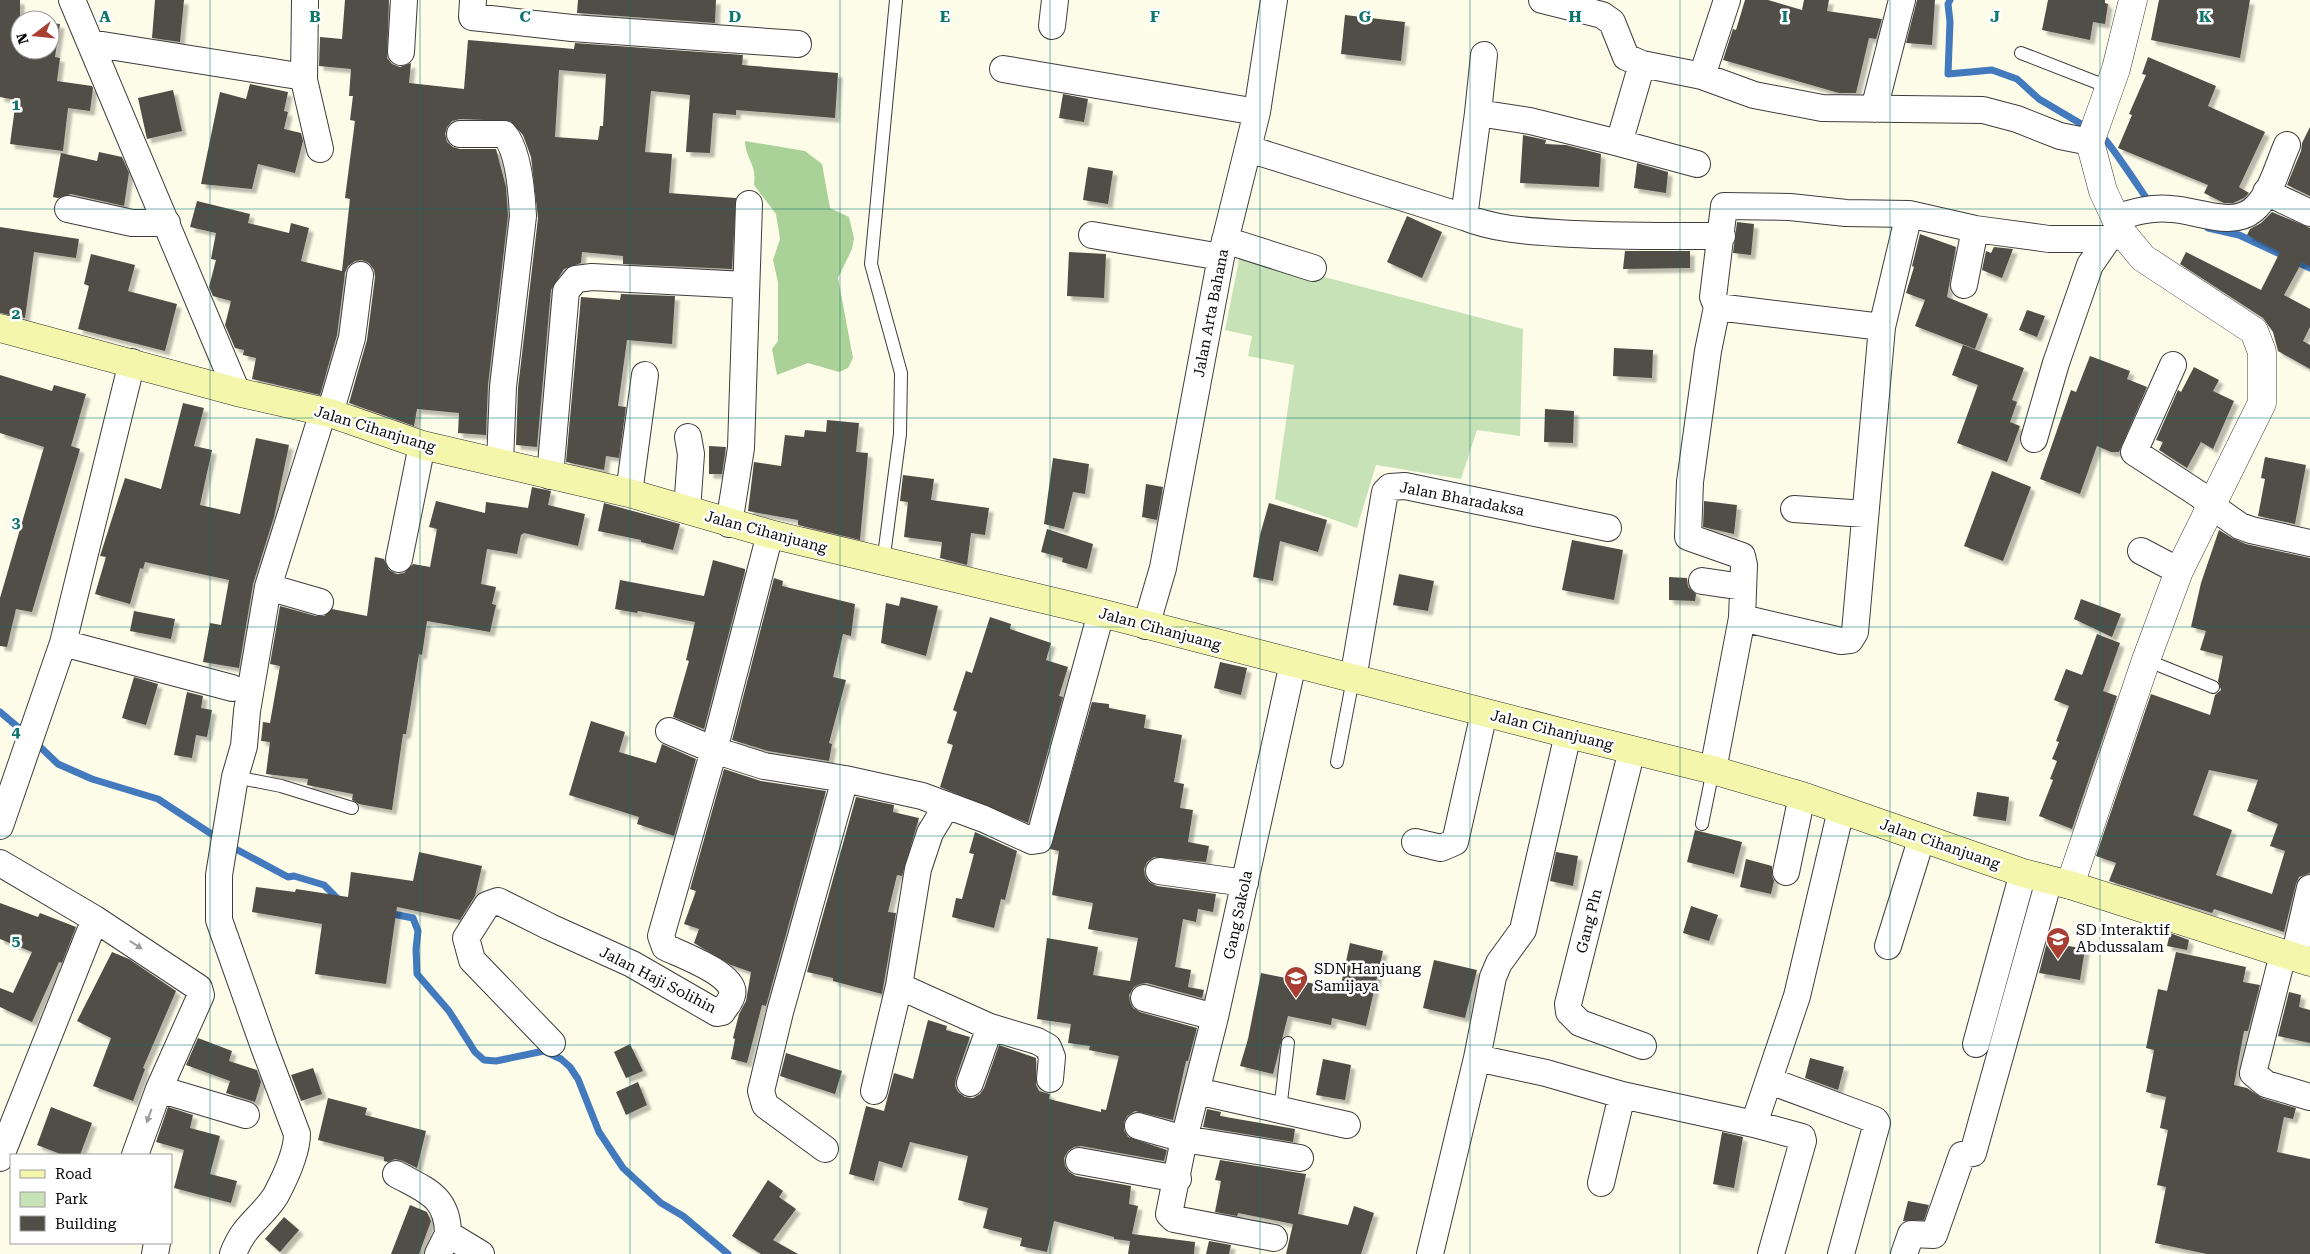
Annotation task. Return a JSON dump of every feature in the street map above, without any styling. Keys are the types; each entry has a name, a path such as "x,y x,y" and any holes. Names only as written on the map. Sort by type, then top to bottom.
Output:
{"main road":[{"name":"Jalan Cihanjuang","path":"0,328 132,362 237,392 327,412 422,445 629,493 729,524 883,563 1101,613 1713,770 1802,796 2023,872 2060,882 2295,958"}],"street":[{"path":"72,0 237,392"},
{"path":"305,0 304,80 320,149"},
{"path":"401,52 404,0"},
{"path":"473,0 472,17 572,28 798,44"},
{"path":"1052,26 1055,0"},
{"name":"Jalan Arta Bahana","path":"1146,626 1162,568 1223,248 1258,112 1274,0"},
{"path":"1542,0 1602,15 1612,22 1626,57 1642,64 1702,76 1754,95 1822,108 1983,110 2017,119 2060,136 2092,134"},
{"path":"1702,76 1727,0"},
{"path":"1874,109 1902,0"},
{"path":"1904,1254 1911,1234 1934,1235 1962,1155 1973,1153 2060,882 2189,548 2213,507 2262,403 2262,352 2254,331 2143,258 2115,231 2102,192 2092,134 2116,69 2134,0"},
{"path":"90,43 298,76 304,80"},
{"path":"1464,217 1484,55"},
{"path":"1618,142 1642,64"},
{"path":"1003,69 1258,112"},
{"path":"1478,113 1530,121 1618,142 1697,164"},
{"path":"460,134 504,134 512,143 522,200 522,226 503,386 500,462"},
{"path":"2034,439 2056,363 2090,265 2115,231 2145,209 2171,208 2229,218 2241,217 2254,209 2266,192 2287,145"},
{"path":"1250,149 1502,228 1610,237 1722,236"},
{"path":"2266,192 2310,213"},
{"path":"729,524 741,448 749,204"},
{"path":"1713,770 1742,618 1744,565 1740,554 1688,537 1690,482 1708,351 1717,307 1713,297 1722,236 1724,206 1790,207 1846,213 1909,214 1975,229 2049,239 2115,231"},
{"path":"68,209 132,223 167,224"},
{"path":"1742,618 1841,641 1850,640 1854,632 1882,327 1909,214"},
{"path":"1964,285 1975,229"},
{"path":"1092,235 1223,248 1313,268"},
{"path":"233,1254 244,1232 275,1196 297,1145 297,1134 264,1048 219,920 219,875 235,777 244,746 247,711 268,587 352,338 360,274"},
{"path":"550,476 566,291 576,279 592,277 745,285"},
{"path":"1717,307 1882,327"},
{"path":"0,826 63,643 132,362"},
{"path":"2172,365 2134,452 2200,494 2231,521 2251,530 2310,543"},
{"path":"629,493 645,375"},
{"path":"687,510 691,454 688,437"},
{"path":"399,559 422,445"},
{"name":"Jalan Bharadaksa","path":"1353,679 1385,492 1390,487 1405,486 1608,528"},
{"path":"1794,509 1866,514"},
{"name":"Jalan Haji Solihin","path":"552,1043 472,960 466,938 487,905 498,900 550,927 632,964 717,1013 722,1012 732,994 730,983 720,973 664,947 661,936 714,750 770,534"},
{"path":"2141,550 2180,571"},
{"path":"1702,581 1743,587"},
{"path":"268,587 320,602"},
{"path":"669,731 714,750 764,766 845,779 922,796 1032,841 1039,840 1101,613"},
{"path":"63,643 232,688"},
{"name":"Gang Sakola","path":"1274,1238 1174,1219 1169,1214 1184,1139 1216,1017 1293,663"},
{"path":"1415,842 1441,848 1456,842 1484,712"},
{"path":"1430,1254 1477,1058 1493,977 1499,963 1524,930 1568,734"},
{"name":"Gang Pln","path":"1632,750 1568,1004 1569,1012 1580,1023 1642,1046"},
{"path":"825,1149 765,1105 761,1091 780,1012 845,779"},
{"path":"1786,872 1802,796"},
{"path":"874,1091 899,986 918,869 930,833 947,805"},
{"path":"1754,1124 1797,996 1841,810"},
{"path":"1888,946 1922,837"},
{"path":"0,863 95,918 200,988 201,995 158,1088 135,1154"},
{"path":"1159,871 1245,883"},
{"path":"1976,1044 2023,872"},
{"path":"2310,888 2295,958 2253,1073 2266,1084 2310,1097"},
{"path":"0,1158 95,918"},
{"path":"899,986 990,1026 1037,1041 1048,1048 1052,1057 1050,1079"},
{"path":"1144,998 1216,1017"},
{"path":"970,1083 990,1026"},
{"path":"1477,1058 1546,1073 1622,1095 1754,1124 1802,1137 1803,1141 1771,1254"},
{"path":"1770,1081 1874,1120 1877,1123 1840,1254"},
{"path":"158,1088 246,1114"},
{"path":"1197,1090 1347,1125"},
{"path":"1601,1183 1622,1095"},
{"path":"1138,1126 1184,1139 1300,1158"},
{"path":"1078,1161 1178,1172"},
{"path":"396,1174 427,1191 440,1201 448,1220 443,1244 482,1254"}],"lane":[{"path":"883,563 900,434 901,373 871,264 896,0"},
{"path":"2020,53 2098,83 2108,90"},
{"path":"2146,660 2213,687"},
{"path":"1337,762 1353,679"},
{"path":"1702,824 1713,770"},
{"path":"235,777 281,786 352,808"},
{"path":"1280,1110 1288,1043"}],"green space":[{"path":"745,141 805,151 822,164 830,208 849,217 854,238 852,249 838,278 853,358 848,368 839,372 808,363 777,375 772,349 778,341 778,282 773,260 780,239 776,214 754,185 753,167 747,153"},
{"path":"1240,255 1523,329 1520,436 1477,430 1461,479 1376,465 1357,528 1275,499 1294,365 1248,356 1252,336 1225,330"}],"building":[{"path":"0,0 20,0 20,10 10,10 10,60 60,60 57,81 92,86 90,111 68,108 63,151 10,144 16,100 0,97"},
{"path":"155,0 184,0 180,42 152,38"},
{"path":"345,0 389,0 387,58 392,64 400,67 411,63 409,83 464,89 468,40 574,49 575,43 743,55 742,65 838,73 835,118 736,110 736,115 713,113 710,153 686,152 690,95 651,91 645,152 672,154 669,193 736,198 732,269 623,264 623,256 582,252 581,263 564,269 551,290 537,447 516,445 518,388 538,218 531,157 523,135 510,121 460,119 452,121 447,127 445,134 447,142 453,147 460,149 496,149 506,187 508,216 488,385 486,435 458,433 459,413 417,409 414,426 349,403 367,340 375,277 374,270 369,263 362,260 355,261 348,266 345,273 337,335 320,395 252,379 256,358 243,355 244,350 235,348 225,325 231,301 213,296 209,287 216,260 211,259 216,233 190,227 197,201 250,214 248,223 289,233 291,223 309,228 301,261 342,271 350,199 345,198 355,121 350,120 353,96 349,96 351,69 319,66 320,37 342,39","holes":["559,70 606,74 603,126 600,126 598,140 555,137"]},
{"path":"578,0 716,0 715,23 577,13"},
{"path":"1745,0 1768,0 1802,10 1804,0 1829,0 1827,11 1882,19 1876,39 1869,38 1856,93 1839,93 1723,60 1733,29 1736,30"},
{"path":"1917,0 1935,0 1932,45 1906,43"},
{"path":"2048,0 2105,0 2105,3 2108,4 2105,24 2093,22 2090,40 2042,30"},
{"path":"2159,0 2250,0 2240,58 2151,40"},
{"path":"1345,15 1405,22 1401,61 1341,54"},
{"path":"2148,57 2216,86 2208,106 2265,132 2239,187 2249,193 2244,198 2233,203 2224,203 2204,193 2208,185 2118,148 2132,115 2129,114 2146,75 2142,74"},
{"path":"250,84 288,92 284,111 288,112 284,129 301,133 303,141 295,173 258,164 252,189 201,184 220,92 246,99"},
{"path":"173,90 182,131 147,139 138,98"},
{"path":"1063,94 1088,99 1084,122 1059,118"},
{"path":"2310,127 2310,196 2287,185 2301,151 2302,143"},
{"path":"1523,135 1546,140 1545,144 1566,145 1601,154 1599,187 1520,183"},
{"path":"99,152 122,157 129,173 124,206 71,194 58,198 53,197 61,153 97,161"},
{"path":"1637,163 1668,172 1666,193 1634,188"},
{"path":"1088,167 1113,171 1108,204 1083,200"},
{"path":"2272,212 2310,228 2310,266 2302,262 2284,295 2310,309 2310,327 2303,341 2310,345 2310,369 2278,351 2273,332 2263,318 2180,264 2186,252 2261,290 2280,252 2247,235 2250,229 2261,223"},
{"path":"1407,216 1442,232 1422,278 1387,262"},
{"path":"1737,222 1754,224 1751,255 1733,253"},
{"path":"0,227 79,239 76,258 34,252 25,318 0,313"},
{"path":"1920,234 1956,247 1947,297 1988,314 1975,349 1915,326 1925,300 1906,293 1914,267 1912,266"},
{"path":"1994,247 2013,249 2002,278 1982,270 1986,251 1991,253"},
{"path":"1625,251 1690,251 1690,268 1623,269"},
{"path":"1069,252 1106,254 1104,298 1067,296"},
{"path":"91,254 135,265 128,291 177,304 165,351 78,329 89,286 84,284"},
{"path":"621,294 675,296 672,344 627,340 618,406 626,407 619,458 606,456 604,470 566,462 581,297 620,300"},
{"path":"2027,310 2045,316 2037,337 2019,330"},
{"path":"1963,345 2024,368 2012,400 2017,402 2010,422 2020,426 2007,462 1957,443 1978,385 1952,375"},
{"path":"1614,348 1653,350 1652,378 1613,376"},
{"path":"2090,356 2130,371 2127,379 2147,387 2119,452 2111,452 2097,446 2080,494 2040,479 2071,390 2076,392"},
{"path":"2194,367 2219,380 2213,391 2234,401 2213,449 2201,442 2187,468 2159,450 2163,442 2156,440 2178,390 2181,392"},
{"path":"0,375 52,391 54,385 86,394 71,446 80,449 32,612 16,609 7,647 0,646 0,598 44,447 0,433"},
{"path":"183,403 204,408 194,446 212,450 200,505 240,514 256,438 289,445 274,517 253,584 239,668 203,662 210,623 221,625 229,580 145,562 143,569 140,568 130,604 95,594 106,557 100,556 125,478 161,489"},
{"path":"1545,409 1574,411 1573,443 1544,442"},
{"path":"827,420 859,423 856,452 868,453 860,540 798,525 798,520 748,511 754,462 781,466 785,435 804,437 805,430 826,432"},
{"path":"709,446 726,447 722,474 709,474"},
{"path":"2265,457 2306,465 2295,524 2258,516 2265,479 2261,478"},
{"path":"1053,458 1089,464 1085,494 1073,492 1064,529 1044,524"},
{"path":"1992,471 2031,487 2003,561 1964,546"},
{"path":"903,475 934,479 931,500 989,508 985,535 971,533 967,565 940,558 942,542 904,537 908,502 900,501"},
{"path":"1146,484 1163,487 1157,520 1142,517"},
{"path":"532,487 551,491 548,505 585,514 578,546 524,533 521,535 517,554 487,549 481,584 496,587 492,604 496,605 490,632 427,621 422,655 419,654 406,734 403,734 392,810 359,804 352,800 353,794 307,785 308,779 266,774 270,742 261,741 263,722 270,723 280,666 270,664 280,606 316,616 324,616 332,609 367,616 375,557 384,559 389,570 397,574 404,573 413,564 430,567 437,529 429,527 436,501 485,513 486,502 528,508"},
{"path":"1704,501 1737,505 1734,534 1703,527"},
{"path":"604,503 680,524 673,550 641,542 641,540 598,531"},
{"path":"1269,503 1327,520 1318,552 1280,541 1273,581 1253,577 1260,535"},
{"path":"1047,529 1093,544 1087,569 1062,562 1063,558 1041,552"},
{"path":"2219,530 2246,544 2310,558 2310,873 2299,877 2284,932 2214,909 2212,913 2109,881 2116,863 2096,856 2151,694 2210,715 2215,695 2221,690 2218,681 2223,656 2200,650 2206,631 2191,627 2201,583","holes":["2209,770 2258,780 2247,811 2278,824 2270,846 2285,851 2272,894 2216,875 2232,830 2193,815"]},
{"path":"1572,540 1623,550 1614,600 1562,590"},
{"path":"713,560 745,569 745,571 704,729 673,717 689,661 686,660 695,622 638,611 637,613 615,609 620,580 704,596"},
{"path":"1399,574 1434,581 1428,611 1393,605"},
{"path":"1669,577 1687,578 1688,587 1696,594 1695,601 1669,600"},
{"path":"774,578 783,581 782,586 855,604 851,636 843,634 833,677 846,680 829,743 832,744 829,761 768,751 732,740"},
{"path":"901,597 938,606 926,656 881,643 886,603 899,606"},
{"path":"2081,599 2121,614 2112,637 2074,619"},
{"path":"134,611 175,619 171,639 130,631"},
{"path":"990,617 1011,624 1010,629 1051,643 1046,660 1068,667 1059,696 1063,697 1028,823 940,787 953,745 947,743 957,712 953,710 966,671 972,673"},
{"path":"2097,634 2120,643 2103,691 2117,696 2072,829 2039,816 2053,780 2050,779 2057,761 2052,759 2059,742 2056,741 2069,706 2054,700 2066,669 2082,675"},
{"path":"1220,662 1247,668 1241,695 1214,688"},
{"path":"134,677 158,684 146,725 122,718"},
{"path":"187,692 203,696 201,708 212,710 207,737 196,735 192,758 174,755"},
{"path":"1092,702 1109,704 1109,708 1146,715 1144,728 1182,735 1174,782 1184,784 1180,808 1193,810 1188,842 1209,846 1206,862 1154,857 1147,862 1144,869 1145,876 1149,882 1157,886 1216,894 1213,912 1198,909 1196,922 1183,919 1175,967 1191,970 1188,987 1204,990 1202,998 1147,983 1134,987 1129,995 1133,1008 1140,1012 1197,1028 1188,1061 1186,1061 1173,1120 1135,1111 1127,1116 1124,1122 1124,1130 1128,1137 1167,1150 1164,1161 1081,1146 1074,1147 1068,1151 1064,1158 1065,1166 1069,1172 1076,1176 1131,1186 1129,1204 1138,1206 1132,1234 1195,1242 1194,1254 1128,1254 1130,1241 1114,1239 1114,1237 1054,1221 1047,1252 1020,1246 1022,1238 983,1228 988,1208 958,1200 968,1156 910,1142 902,1168 879,1161 874,1181 849,1174 866,1106 884,1111 894,1073 913,1079 928,1020 947,1026 946,1030 970,1037 955,1086 958,1092 965,1097 973,1098 980,1094 984,1088 999,1045 1036,1058 1036,1085 1039,1091 1050,1094 1049,1099 1101,1112 1101,1109 1106,1110 1119,1056 1089,1050 1090,1046 1068,1043 1071,1024 1037,1019 1047,938 1098,947 1093,975 1130,981 1138,938 1088,929 1093,903 1052,895 1059,851 1050,849"},
{"path":"591,721 625,732 619,752 656,763 662,744 696,759 674,836 637,824 639,817 569,795"},
{"path":"724,769 761,781 826,791 766,1006 762,1005 747,1063 731,1059 735,1039 733,1038 739,1014 746,1001 751,972 731,965 694,943 699,929 684,924 696,891 690,889"},
{"path":"1977,792 2009,797 2006,821 1973,816"},
{"path":"856,797 894,805 893,812 919,818 902,876 897,875 888,912 896,913 882,994 833,981 833,978 807,972"},
{"path":"1695,830 1742,842 1734,874 1687,862"},
{"path":"975,832 1017,851 1005,900 1001,899 994,928 952,917 956,898 962,899 974,854 969,853"},
{"path":"419,852 482,866 475,896 460,920 397,907 386,984 315,974 322,924 252,912 256,887 295,892 296,889 348,897 351,872 413,881"},
{"path":"1556,852 1578,856 1573,886 1550,881"},
{"path":"1746,859 1772,866 1774,881 1771,894 1740,887"},
{"path":"0,903 38,917 40,913 76,927 62,963 59,962 32,1022 0,1007 0,988 13,993 32,952 0,939"},
{"path":"1691,906 1718,915 1709,941 1683,933"},
{"path":"2170,933 2189,940 2187,950 2167,946"},
{"name":"SD Interaktif Abdussalam","path":"2047,942 2085,949 2080,980 2039,973"},
{"path":"1350,943 1383,951 1366,1026 1332,1018 1331,1025 1288,1016 1273,1074 1240,1066 1248,1039 1261,973 1340,989"},
{"path":"112,952 129,959 176,991 143,1068 145,1069 133,1101 93,1086 111,1038 77,1021"},
{"path":"2176,952 2246,967 2243,982 2260,985 2248,1031 2244,1031 2234,1085 2247,1088 2262,1098 2296,1108 2293,1119 2284,1117 2277,1152 2310,1159 2310,1254 2207,1254 2155,1243 2166,1187 2157,1185 2168,1130 2160,1128 2166,1097 2146,1092 2154,1050 2146,1048 2158,989 2167,991"},
{"path":"1434,960 1477,970 1465,1018 1423,1008"},
{"path":"2289,992 2301,995 2299,1007 2310,1010 2310,1043 2278,1036"},
{"path":"198,1038 232,1051 229,1061 257,1070 261,1082 255,1102 226,1093 230,1081 186,1065"},
{"path":"630,1044 643,1071 626,1078 614,1052"},
{"path":"786,1053 842,1071 835,1094 780,1076"},
{"path":"1810,1058 1844,1067 1838,1090 1805,1078"},
{"path":"1323,1059 1351,1065 1345,1100 1316,1095"},
{"path":"313,1068 322,1094 301,1101 291,1075"},
{"path":"638,1082 647,1105 626,1115 616,1092"},
{"path":"328,1098 367,1108 365,1115 426,1131 417,1168 403,1161 395,1159 388,1162 384,1161 384,1157 318,1140"},
{"path":"51,1107 92,1123 80,1154 60,1154 37,1145"},
{"path":"168,1107 193,1115 190,1128 220,1136 210,1174 237,1181 231,1203 174,1188 184,1150 156,1142"},
{"path":"1207,1109 1221,1112 1220,1116 1295,1129 1293,1142 1203,1127"},
{"path":"1722,1132 1743,1137 1734,1188 1713,1184"},
{"path":"1220,1160 1306,1174 1298,1214 1348,1225 1354,1206 1374,1213 1361,1254 1286,1254 1293,1224 1238,1213 1237,1216 1215,1212 1221,1181 1215,1180"},
{"path":"768,1180 783,1191 779,1197 796,1209 773,1240 798,1254 761,1254 732,1236"},
{"path":"1908,1201 1929,1205 1924,1220 1903,1221"},
{"path":"410,1205 427,1212 431,1221 419,1254 391,1254"},
{"path":"284,1217 299,1230 280,1252 265,1239"},
{"path":"1209,1241 1231,1245 1229,1254 1206,1254"}],"waterway":[{"path":"1950,0 1948,4 1950,22 1948,74 1992,70 2017,79 2039,99 2088,128"},
{"path":"2100,134 2116,153 2147,199"},
{"path":"2208,228 2239,235 2310,268"},
{"path":"0,712 26,734"},
{"path":"34,741 58,764 92,779 158,799 219,839"},
{"path":"230,846 288,877 294,876 324,885 339,900"},
{"path":"388,913 413,918 418,931 416,949 417,974 449,1011 475,1052 484,1060 496,1061 544,1051 561,1059 570,1067 578,1079 599,1132 623,1168 661,1203 683,1216 728,1254"}],"place":[{"name":"SD Interaktif Abdussalam","path":"2058,960"},
{"name":"SDN Hanjuang Samijaya","path":"1296,999"}]}
